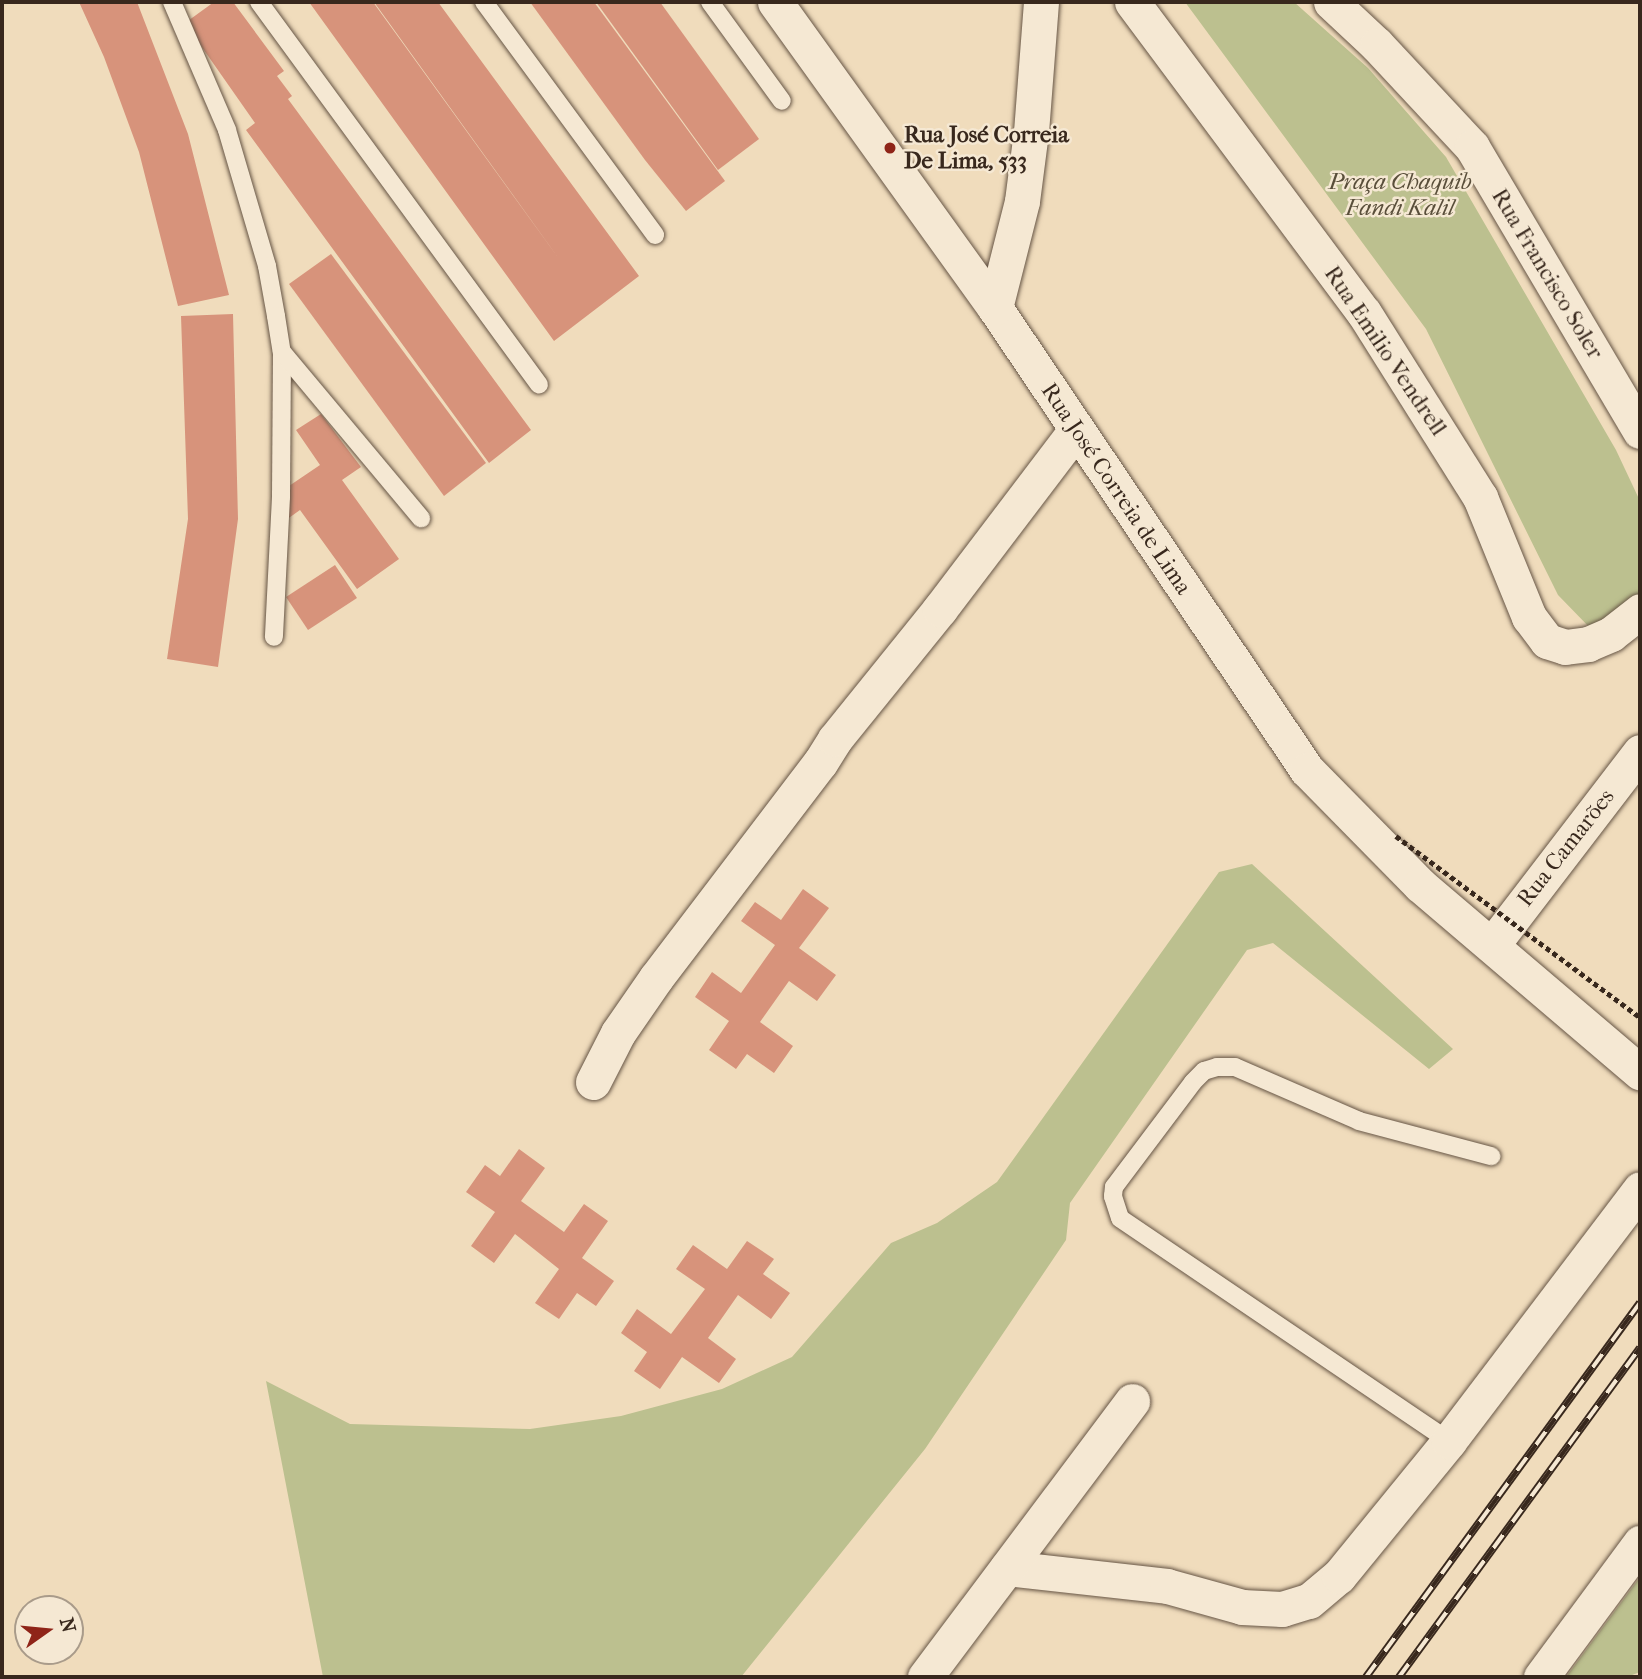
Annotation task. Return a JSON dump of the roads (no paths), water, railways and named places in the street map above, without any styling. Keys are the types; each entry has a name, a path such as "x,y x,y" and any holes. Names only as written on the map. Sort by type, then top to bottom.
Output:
{"street":[{"name":"Rua José Correia de Lima","path":"775,2 995,308 1307,770 1420,886 1640,1072"},
{"path":"995,308 1022,201 1031,132 1041,2"},
{"name":"Rua Emilio Vendrell","path":"1132,2 1364,313 1480,497 1529,617 1547,641 1565,646 1588,644 1611,634 1638,614"},
{"name":"Rua Francisco Soler","path":"1331,2 1377,44 1472,147 1640,431"},
{"path":"593,1082 618,1033 656,978 820,763 835,739 940,609 1076,430"},
{"name":"Rua Camarões","path":"1492,945 1640,752"},
{"path":"1007,1568 1167,1586 1242,1607 1282,1609 1309,1601 1339,1576 1449,1441 1640,1189"},
{"path":"925,1677 1132,1401"},
{"path":"1541,1677 1640,1543"}],"lane":[{"path":"172,2 234,153 267,266 282,352 281,497 274,637"},
{"path":"259,2 539,384"},
{"path":"484,2 655,235"},
{"path":"710,2 782,101"},
{"path":"282,352 421,517"},
{"path":"1449,1441 1121,1218 1113,1196 1114,1187 1194,1082 1204,1072 1217,1067 1235,1067 1359,1121 1491,1156"}],"railway":[{"path":"1366,1677 1640,1303"},
{"path":"1399,1677 1640,1348"}],"place":[{"name":"Rua José Correia De Lima, 533","path":"890,148"}],"park label":[{"name":"Praça Chaquib Fandi Kalil","path":"1400,195"}]}
